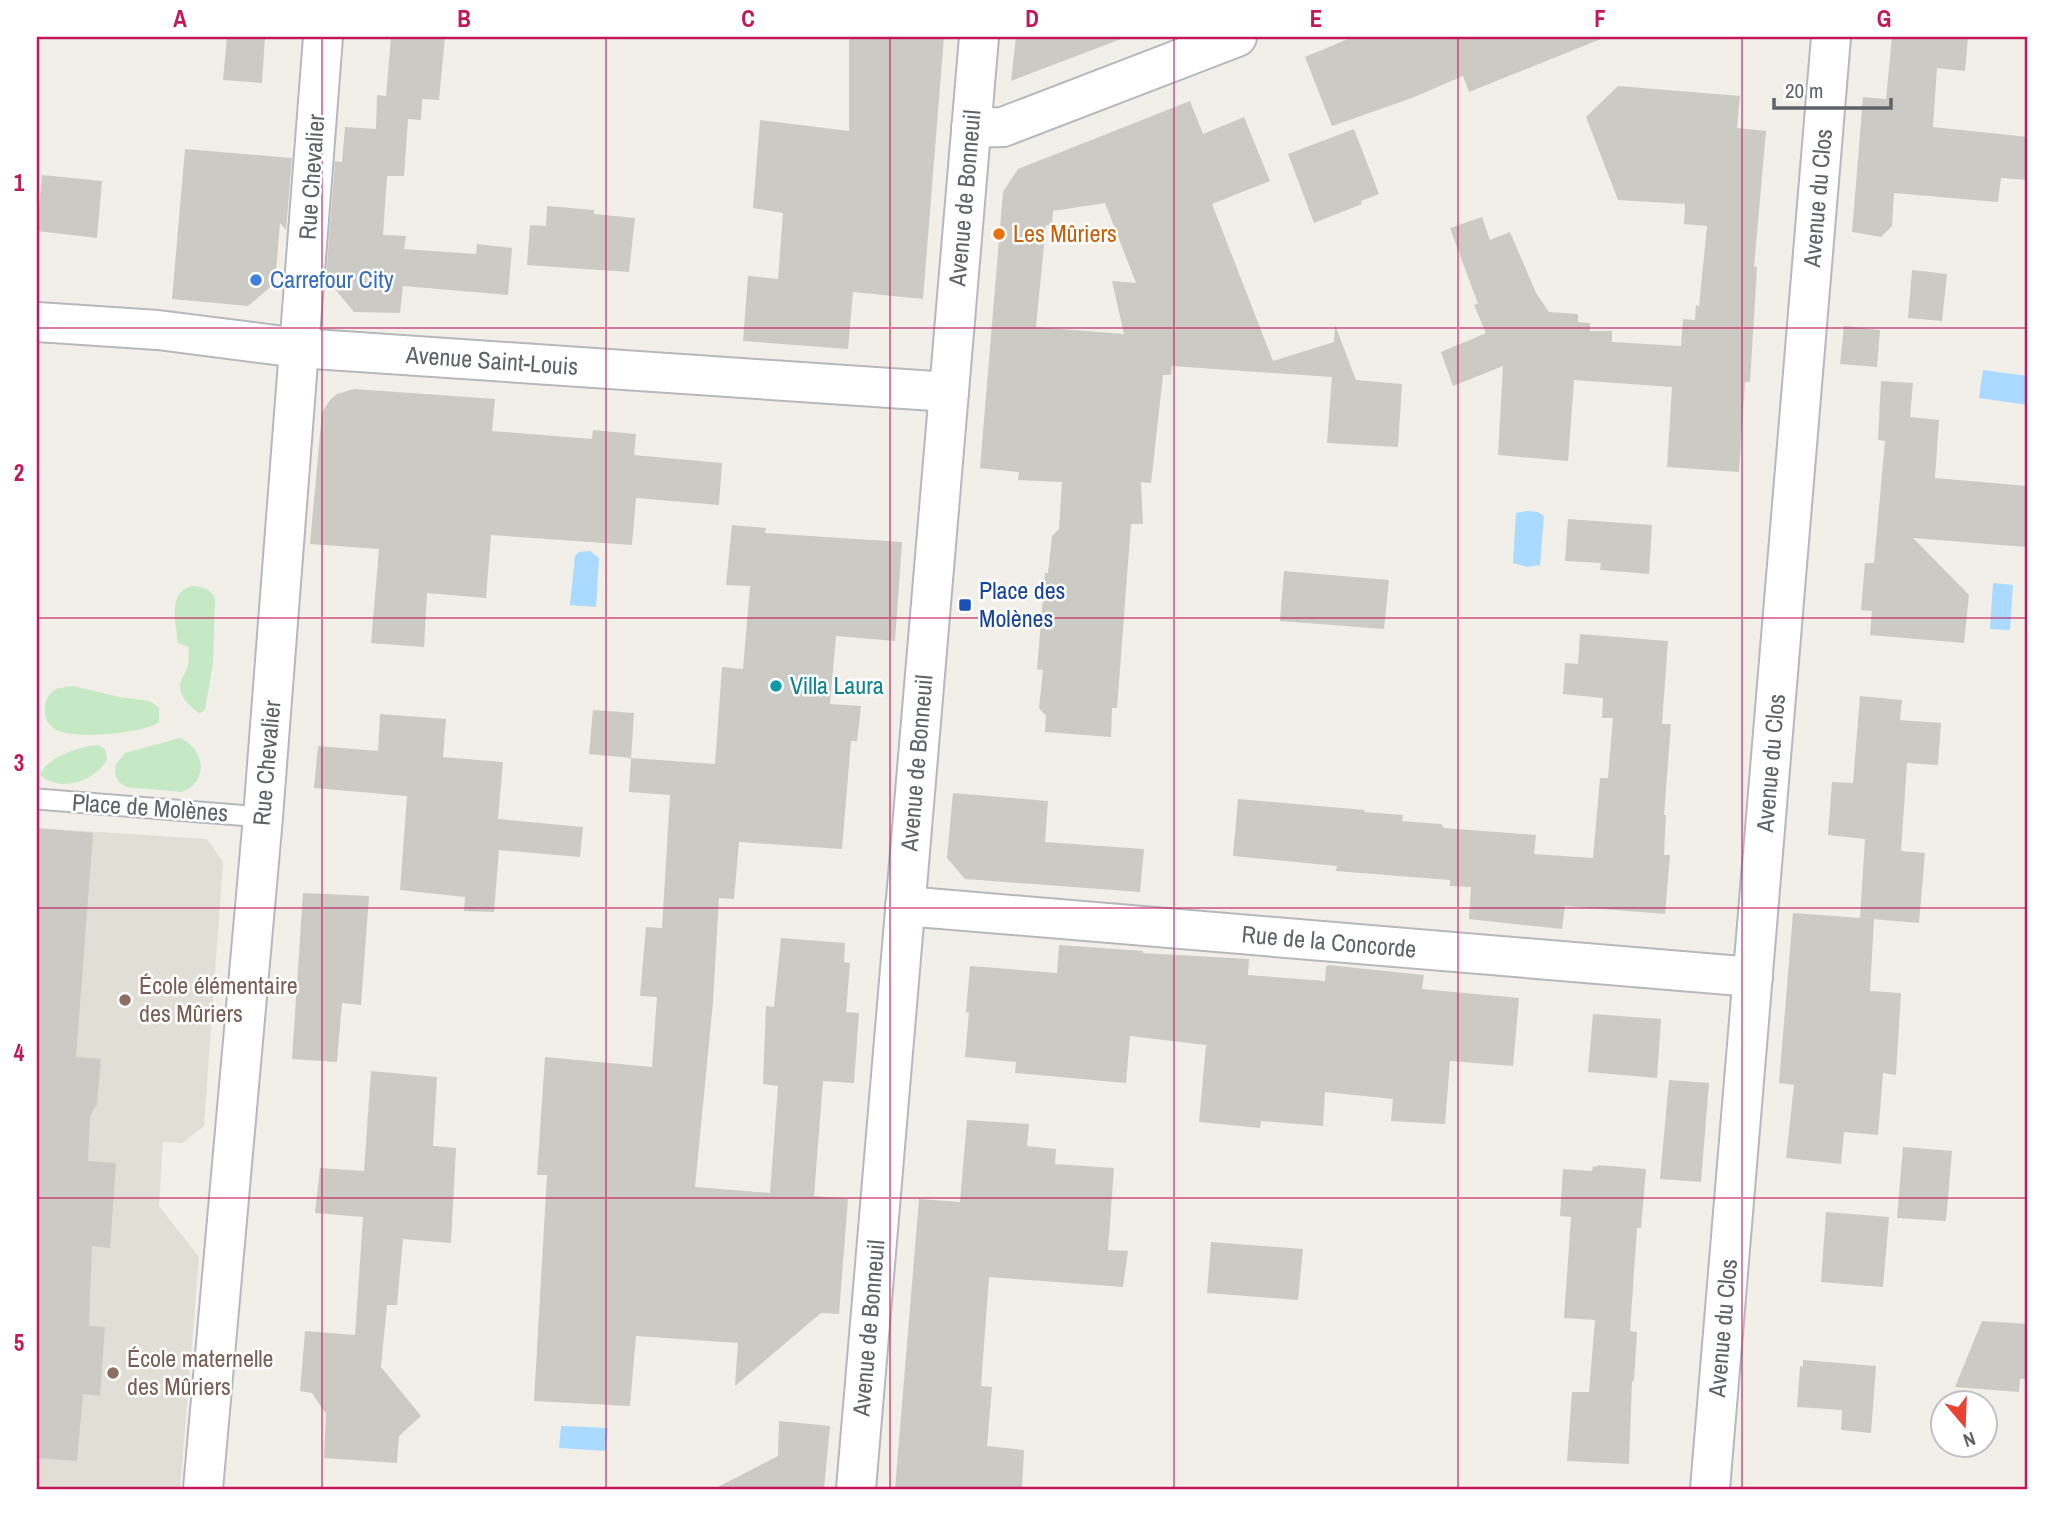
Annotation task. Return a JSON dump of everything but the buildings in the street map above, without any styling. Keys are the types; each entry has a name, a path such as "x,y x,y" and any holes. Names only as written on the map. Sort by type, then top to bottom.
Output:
{"street":[{"name":"Rue Chevalier","path":"203,1489 262,817 323,37"},
{"name":"Avenue de Bonneuil","path":"856,1489 979,37"},
{"path":"971,128 1003,127 1237,37"},
{"name":"Avenue du Clos","path":"1710,1489 1831,37"},
{"name":"Avenue Saint-Louis","path":"37,322 158,330 299,348 949,392"},
{"name":"Rue de la Concorde","path":"905,906 1753,977"}],"lane":[{"name":"Place de Molènes","path":"37,799 262,817"}],"shaded area":[{"path":"37,828 207,839 223,862 204,1126 182,1143 163,1142 159,1206 199,1257 180,1489 37,1489"}],"green space":[{"path":"192,586 206,589 215,599 213,663 205,710 200,713 188,704 180,690 188,665 189,647 178,643 175,618 179,595"},
{"path":"73,686 150,701 159,708 159,722 122,733 87,735 60,731 48,723 46,701 56,689"},
{"path":"180,738 195,750 201,765 197,781 191,787 182,792 126,787 119,782 115,774 116,764 125,753"},
{"path":"98,745 105,749 107,760 86,779 67,784 48,780 40,775 56,758 73,750"}],"water":[{"path":"1983,370 2028,376 2028,405 1979,398"},
{"path":"1538,512 1544,516 1540,565 1528,567 1513,563 1516,513"},
{"path":"590,551 599,558 596,607 570,605 575,556 579,552"},
{"path":"1993,583 2013,585 2010,630 1990,629"},
{"path":"561,1426 608,1428 606,1451 559,1448"}],"place":[{"name":"Les Mûriers","path":"999,234"},
{"name":"Carrefour City","path":"256,280"},
{"name":"Place des Molènes","path":"965,605"},
{"name":"Villa Laura","path":"776,686"},
{"name":"École élémentaire des Mûriers","path":"125,1000"},
{"name":"École maternelle des Mûriers","path":"113,1373"}]}
